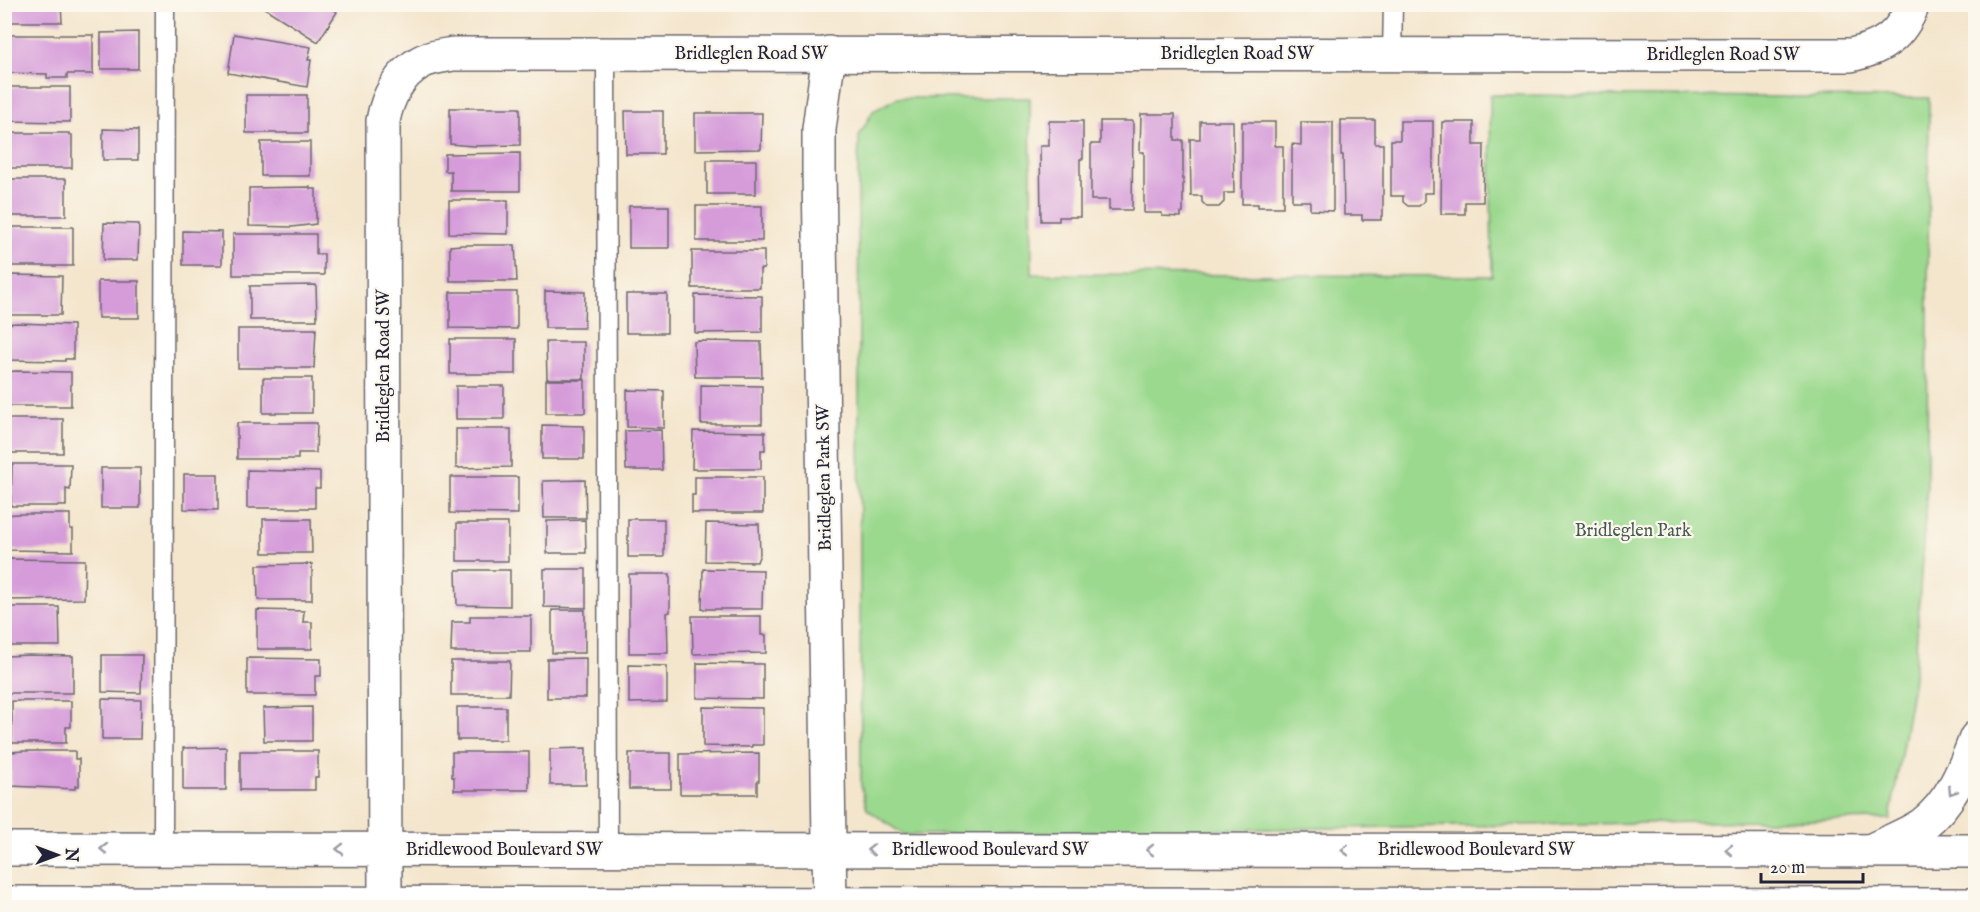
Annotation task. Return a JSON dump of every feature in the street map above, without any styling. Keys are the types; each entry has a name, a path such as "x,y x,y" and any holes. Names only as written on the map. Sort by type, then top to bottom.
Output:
{"street":[{"name":"Bridleglen Road SW","path":"385,906 383,121 386,106 394,88 420,63 453,54 1851,55 1871,51 1886,43 1901,28 1913,4"},
{"name":"Bridleglen Park SW","path":"828,53 819,129 819,169 831,849 830,905"},
{"path":"1872,850 1921,825 1939,809 1959,780 1976,738"},
{"name":"Bridlewood Boulevard SW","path":"4,849 1976,851"},
{"path":"4,903 385,906 1976,905"}],"lane":[{"path":"163,849 165,4"},
{"path":"1392,54 1393,4"},
{"path":"606,54 608,850"}],"green space":[{"name":"Bridleglen Park","path":"1490,95 1929,98 1927,486 1914,678 1890,819 904,835 867,809 861,786 858,170 859,136 873,111 897,98 1030,98 1032,274 1492,276"}],"building":[{"path":"4,4 61,4 62,22 4,22"},
{"path":"258,4 327,4 337,12 318,42"},
{"path":"138,32 138,69 101,69 101,33"},
{"path":"234,34 311,47 307,87 228,73"},
{"path":"5,35 93,35 93,74 67,74 67,78 47,78 47,74 4,73"},
{"path":"5,87 70,87 70,122 5,121"},
{"path":"246,95 307,95 307,133 246,133"},
{"path":"450,108 520,108 520,145 450,144"},
{"path":"625,111 663,111 663,154 626,154"},
{"path":"695,113 762,113 761,149 695,150"},
{"path":"1141,114 1175,114 1175,140 1183,140 1183,213 1181,217 1162,216 1162,213 1144,213 1144,152 1140,152"},
{"path":"1341,120 1375,120 1375,144 1383,144 1383,216 1381,220 1362,220 1362,215 1344,215"},
{"path":"1049,121 1083,121 1083,159 1080,159 1080,217 1059,217 1059,221 1041,221 1040,146 1049,146"},
{"path":"1100,121 1133,121 1132,210 1109,210 1109,200 1091,200 1091,144 1100,144"},
{"path":"1200,121 1233,121 1234,193 1224,193 1224,202 1219,207 1207,207 1202,202 1202,196 1191,196 1190,139 1200,139"},
{"path":"1400,121 1433,121 1433,193 1424,193 1424,201 1419,206 1408,206 1403,202 1403,196 1391,196 1391,140 1400,140"},
{"path":"1242,122 1275,122 1275,146 1283,146 1283,207 1258,207 1258,204 1242,204"},
{"path":"1301,122 1333,122 1333,211 1310,210 1310,201 1292,201 1292,144 1301,145"},
{"path":"1442,122 1474,122 1474,145 1484,145 1483,202 1465,202 1465,214 1441,214"},
{"path":"103,129 138,130 138,160 103,160"},
{"path":"69,133 72,135 72,168 5,168 5,134"},
{"path":"261,142 310,142 310,176 261,176"},
{"path":"520,153 520,191 451,191 451,171 445,171 445,154"},
{"path":"707,160 756,160 756,194 707,194"},
{"path":"6,179 66,179 66,216 4,216"},
{"path":"310,187 310,189 316,189 316,224 292,227 249,226 249,188"},
{"path":"449,200 508,200 508,234 449,233"},
{"path":"629,206 669,206 669,248 629,248"},
{"path":"696,206 762,206 762,241 696,241"},
{"path":"104,223 139,224 138,260 103,260"},
{"path":"9,227 73,227 73,266 10,266"},
{"path":"183,231 222,232 222,265 183,265"},
{"path":"233,234 316,234 316,254 324,254 324,275 233,275"},
{"path":"515,245 517,281 450,281 450,246"},
{"path":"692,251 764,251 764,269 760,269 760,288 692,288"},
{"path":"10,275 62,276 61,315 9,315"},
{"path":"98,281 139,281 139,318 98,318"},
{"path":"316,285 317,320 250,320 250,286"},
{"path":"545,291 585,292 584,328 545,328"},
{"path":"450,292 517,292 517,329 450,328"},
{"path":"626,294 667,294 667,333 626,333"},
{"path":"695,295 762,296 762,332 695,333"},
{"path":"5,324 73,325 73,359 65,359 65,361 5,360"},
{"path":"238,329 316,329 314,368 238,368"},
{"path":"450,339 516,339 516,374 450,374"},
{"path":"546,342 584,342 584,379 547,379"},
{"path":"694,342 761,342 762,377 695,377"},
{"path":"5,372 71,372 71,406 5,406"},
{"path":"263,378 312,378 312,413 263,413"},
{"path":"546,380 585,380 585,413 546,413"},
{"path":"701,385 762,386 762,424 701,424"},
{"path":"456,386 504,386 504,419 456,419"},
{"path":"627,390 664,391 664,428 627,427"},
{"path":"5,419 63,419 63,453 4,453"},
{"path":"237,423 317,423 316,453 298,453 298,459 237,459"},
{"path":"542,425 584,426 584,459 542,459"},
{"path":"456,429 511,429 511,467 456,468"},
{"path":"661,430 662,470 626,470 625,431"},
{"path":"693,431 765,432 765,450 761,450 761,469 692,469"},
{"path":"12,464 71,464 70,490 66,489 66,506 11,506"},
{"path":"101,468 140,468 140,508 101,508"},
{"path":"247,470 320,472 320,488 315,488 315,508 247,508"},
{"path":"184,474 218,474 218,510 184,509"},
{"path":"450,477 518,477 518,514 450,513"},
{"path":"695,477 763,477 763,513 692,513"},
{"path":"585,480 586,518 544,518 543,481"},
{"path":"70,514 73,551 5,550 5,515"},
{"path":"263,519 311,519 312,553 263,553"},
{"path":"628,519 664,519 664,557 628,557"},
{"path":"585,520 586,553 547,553 547,521"},
{"path":"457,523 508,523 508,561 457,561"},
{"path":"706,523 759,524 760,554 757,562 705,561"},
{"path":"7,559 85,560 84,599 5,600"},
{"path":"312,564 312,600 258,600 257,565"},
{"path":"544,569 586,569 586,608 544,607"},
{"path":"703,569 763,570 762,609 702,609"},
{"path":"456,570 510,570 510,606 457,605"},
{"path":"629,574 670,574 670,612 667,613 668,653 629,653"},
{"path":"8,607 59,607 60,646 8,646"},
{"path":"257,610 304,611 303,622 312,622 312,649 257,649"},
{"path":"552,610 585,610 585,653 552,653"},
{"path":"470,616 531,616 531,652 451,652 452,622 470,622"},
{"path":"692,616 761,616 761,635 766,635 766,653 693,654"},
{"path":"102,655 142,655 141,693 102,692"},
{"path":"6,656 73,656 73,693 6,693"},
{"path":"247,658 321,659 321,676 315,676 315,695 247,695"},
{"path":"586,658 586,698 547,698 547,659"},
{"path":"451,661 510,661 509,695 451,695"},
{"path":"697,663 763,664 763,699 697,698"},
{"path":"629,665 667,666 667,702 629,703"},
{"path":"102,699 141,700 140,739 102,739"},
{"path":"12,701 71,701 71,727 66,727 66,743 12,743"},
{"path":"312,707 312,741 264,741 263,708"},
{"path":"457,707 506,707 506,740 457,740"},
{"path":"703,707 763,708 763,745 752,745 752,747 703,746"},
{"path":"226,747 226,790 183,790 183,748"},
{"path":"586,748 586,785 550,785 550,749"},
{"path":"75,751 75,759 79,759 79,786 75,786 75,789 11,786 11,752"},
{"path":"240,751 318,751 318,777 315,777 315,790 240,790"},
{"path":"452,752 529,752 529,790 454,790"},
{"path":"629,753 671,753 671,789 629,789"},
{"path":"759,753 757,794 680,794 680,754"}]}
